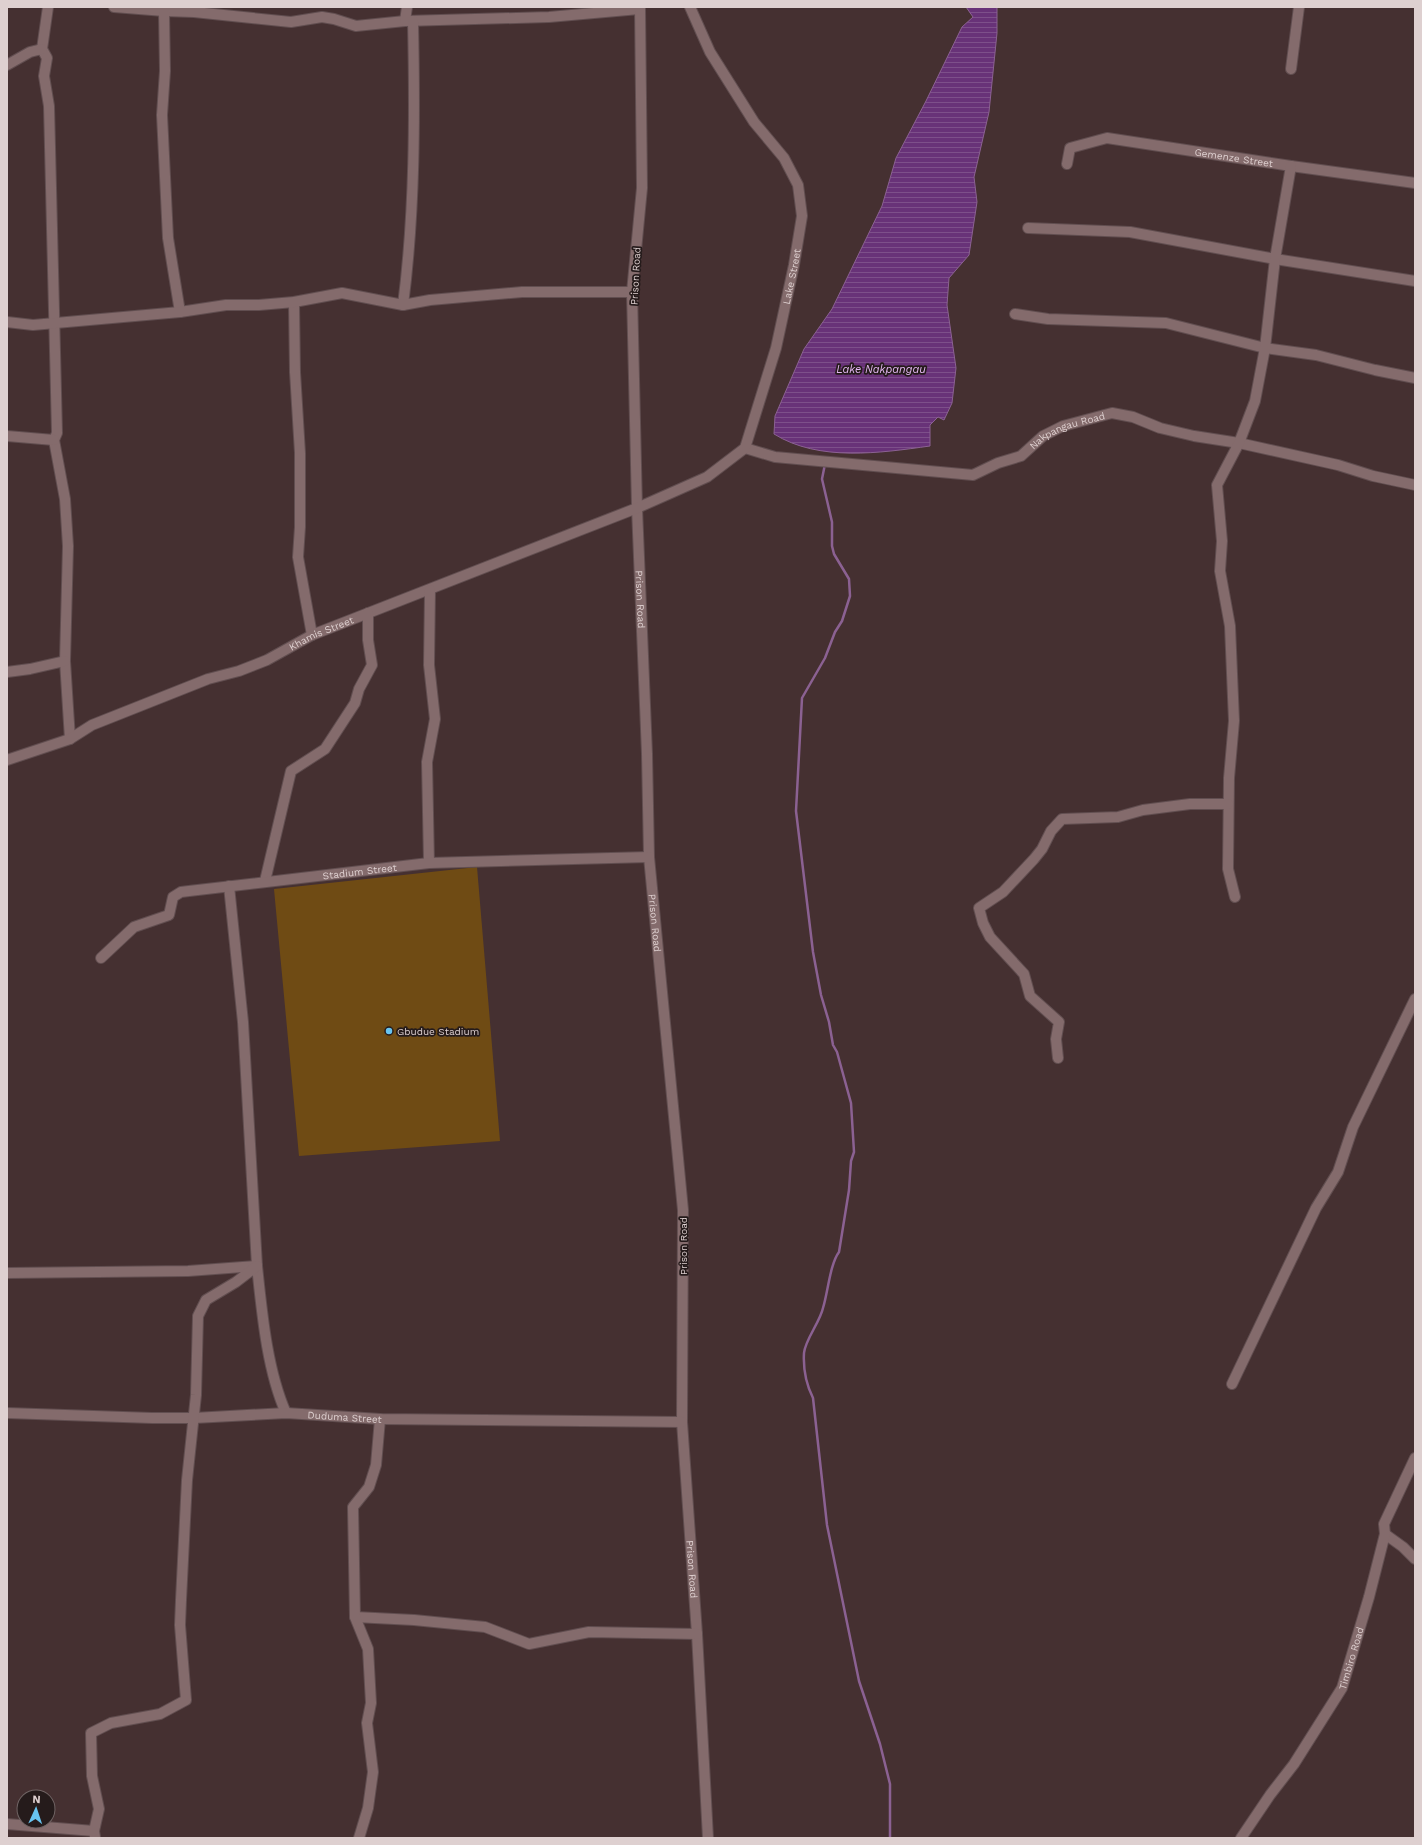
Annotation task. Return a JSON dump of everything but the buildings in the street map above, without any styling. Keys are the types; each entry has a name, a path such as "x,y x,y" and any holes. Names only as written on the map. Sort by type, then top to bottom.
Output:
{"street":[{"path":"48,7 42,49 47,58 44,76 48,106 57,433 54,440 65,499 68,546 65,661 70,738"},
{"path":"114,7 164,12 194,9 291,22 322,18 334,19 356,26 409,21 549,17 640,8"},
{"path":"403,305 408,265 412,196 414,76 409,21 406,7"},
{"name":"Lake Street","path":"690,7 710,52 754,122 784,158 798,186 802,216 794,265 776,348 745,448"},
{"path":"1291,69 1299,7"},
{"name":"Prison Road","path":"640,8 642,188 632,292 636,508 647,754 649,857 683,1210 682,1422 697,1634 708,1838"},
{"path":"164,12 165,72 162,115 168,238 180,312"},
{"path":"7,65 30,52 42,49"},
{"name":"Gemenze Street","path":"1067,164 1070,148 1107,138 1415,183"},
{"path":"1235,897 1228,869 1228,804 1234,721 1230,626 1220,572 1222,541 1217,485 1239,443 1255,401 1265,348 1275,260 1291,166"},
{"path":"1028,228 1130,232 1275,260 1415,281"},
{"path":"7,322 33,325 180,312 226,305 260,305 294,302 342,293 403,305 430,300 522,292 632,292"},
{"path":"294,302 295,372 300,453 300,527 298,557 312,635"},
{"path":"1015,314 1048,319 1166,323 1265,348 1316,355 1375,370 1415,378"},
{"name":"Nakpangau Road","path":"745,448 775,457 973,475 998,463 1020,456 1043,436 1062,426 1112,413 1133,417 1160,428 1194,436 1239,443 1338,465 1373,476 1415,485"},
{"path":"7,436 54,440"},
{"path":"636,508 707,477 745,448"},
{"name":"Khamis Street","path":"7,760 70,738 92,725 208,679 239,671 267,660 312,635 636,508"},
{"path":"429,863 427,762 434,719 429,664 430,590"},
{"path":"265,880 291,771 325,749 355,704 358,689 372,665 368,640 368,614"},
{"path":"7,672 25,670 65,661"},
{"path":"1058,1058 1056,1039 1059,1022 1030,996 1024,974 990,937 982,923 978,908 1003,892 1034,859 1042,849 1052,831 1062,819 1118,816 1143,810 1190,804 1228,804"},
{"name":"Stadium Street","path":"101,958 134,927 168,915 173,896 181,892 265,880 429,863 649,857"},
{"path":"229,886 243,1022 257,1266 261,1305 274,1376 279,1397 286,1413"},
{"path":"1232,1384 1316,1208 1338,1172 1352,1127 1415,999"},
{"path":"7,1273 188,1271 257,1266"},
{"path":"7,1824 94,1834 99,1809 92,1776 91,1733 111,1723 160,1714 186,1700 180,1625 187,1480 196,1395 198,1316 206,1300 236,1282 257,1266"},
{"name":"Duduma Street","path":"7,1413 194,1418 286,1413 380,1418 682,1422"},
{"path":"359,1838 368,1808 373,1772 367,1723 371,1703 368,1649 355,1617 354,1507 369,1487 376,1465 380,1418"},
{"name":"Timbiro Road","path":"1241,1838 1270,1795 1294,1764 1342,1688 1369,1597 1385,1534 1384,1524 1415,1458"},
{"path":"1385,1534 1403,1547 1415,1559"},
{"path":"355,1617 414,1620 485,1627 529,1644 589,1632 697,1634"}],"shaded area":[{"name":"Gbudue Stadium","path":"477,867 500,1141 299,1156 274,889"}],"water":[{"name":"Lake Nakpangau","path":"966,7 997,7 997,33 989,112 974,177 977,202 969,255 949,278 947,305 956,368 952,403 944,420 938,417 930,425 930,446 871,453 850,453 810,449 792,443 774,434 775,416 804,349 832,309 882,206 896,158 962,27 973,17"}],"waterway":[{"path":"825,464 822,479 832,522 832,546 834,554 849,579 850,596 842,621 835,632 825,658 802,698 796,811 813,952 821,995 829,1022 833,1045 837,1052 851,1103 854,1152 851,1161 849,1190 839,1252 833,1264 825,1301 819,1319 805,1348 804,1365 808,1387 813,1398 827,1525 859,1681 880,1744 890,1784 890,1838"}],"place":[{"name":"Gbudue Stadium","path":"389,1031"}]}
